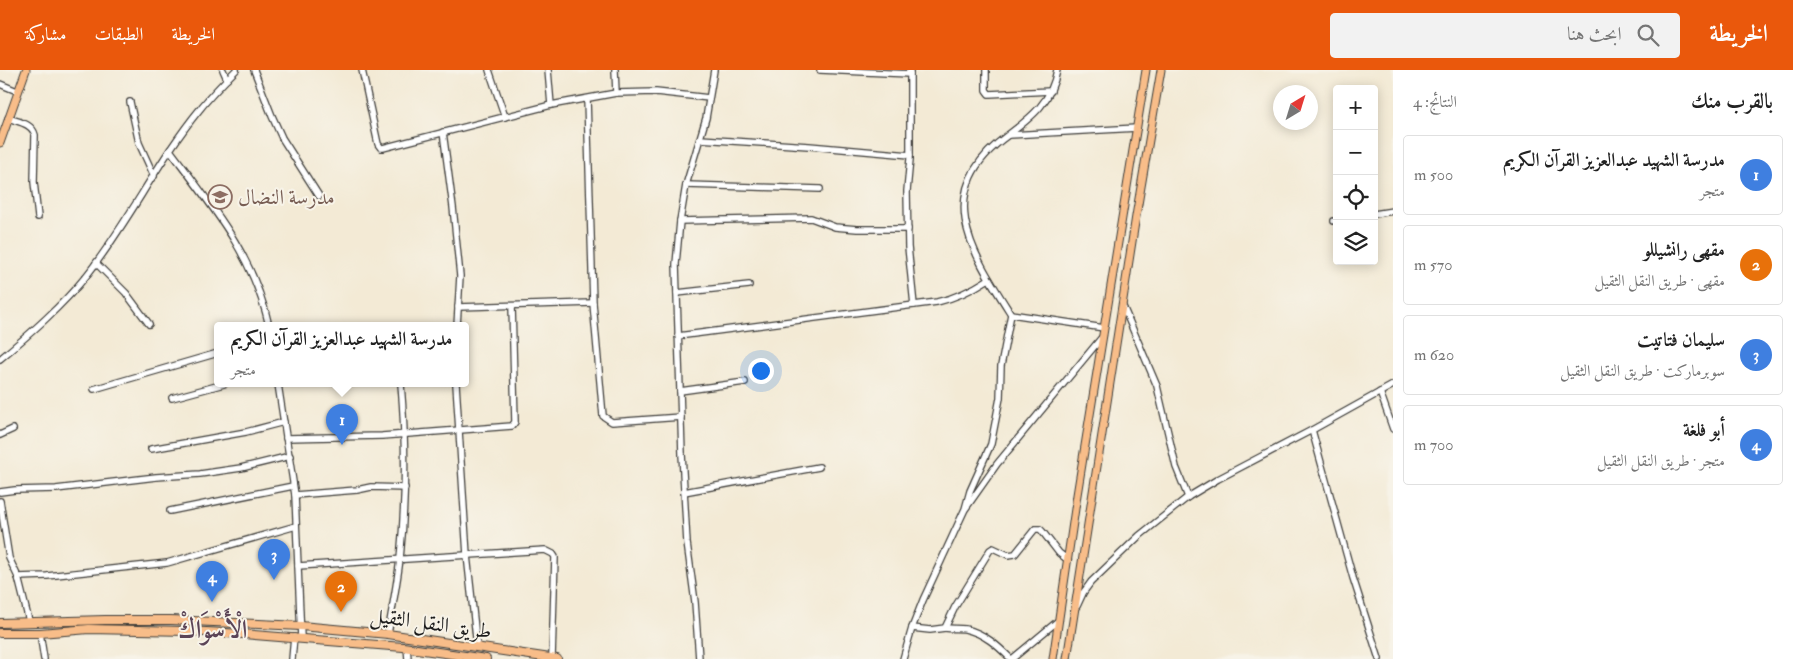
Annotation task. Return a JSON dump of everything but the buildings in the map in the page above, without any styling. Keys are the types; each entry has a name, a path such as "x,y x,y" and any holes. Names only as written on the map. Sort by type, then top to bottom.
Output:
{"highway":[{"name":"طريق النقل الثقيل","path":"0,623 28,621 172,620 301,626 388,634 478,646 554,659"},
{"name":"طريق النقل الثقيل","path":"0,633 40,633 89,629 243,634 407,647 486,659"}],"main road":[{"path":"0,143 2,129 26,70"},
{"path":"1052,659 1146,70"},
{"path":"1067,659 1136,216 1161,70"},
{"path":"1123,214 1136,216"}],"street":[{"path":"223,70 227,80"},
{"path":"0,359 43,322 86,276 200,108 236,70"},
{"path":"254,70 282,138 319,196"},
{"path":"362,70 378,144 381,148 551,105 616,93 656,92 709,98"},
{"path":"489,70 505,116"},
{"path":"548,70 551,105"},
{"path":"615,70 616,93"},
{"path":"699,659 695,602 687,543 684,492 676,264 686,185 700,139 714,70"},
{"path":"820,70 910,72 910,155 907,191 914,304"},
{"path":"986,70 986,90 988,94 1051,91"},
{"path":"903,659 923,600 965,509 970,490 992,444 1000,398 1001,366 1011,314 989,279 974,247 964,215 965,189 972,171 982,158 1007,135 1027,121 1043,105 1051,91 1057,70"},
{"path":"0,84 18,92"},
{"path":"587,99 593,303 603,416 612,422 680,417"},
{"path":"130,102 139,143 154,176"},
{"path":"8,118 31,126 34,130 34,182 38,217"},
{"path":"1007,135 1136,128"},
{"path":"443,132 460,276 457,322"},
{"path":"700,139 910,155"},
{"path":"170,150 240,249 259,290 268,322"},
{"path":"686,185 820,189"},
{"path":"1378,213 1393,210"},
{"path":"680,221 811,218 835,227 908,229"},
{"path":"96,263 126,293 149,324"},
{"path":"678,336 953,298 972,290 989,279"},
{"path":"677,293 749,285"},
{"path":"458,307 593,303"},
{"path":"1122,304 1156,386 1176,468 1188,497"},
{"path":"286,438 405,435 512,426 515,422 512,306"},
{"path":"965,509 997,464 1104,332 1011,314"},
{"path":"94,389 214,354"},
{"path":"680,392 745,382"},
{"path":"1074,610 1091,582 1140,536 1188,497 1393,385"},
{"path":"172,398 214,387"},
{"path":"278,387 295,495 301,626 292,659"},
{"path":"388,634 400,560 405,488 405,435 401,387"},
{"path":"456,387 467,555 478,646"},
{"path":"1380,392 1393,429"},
{"path":"151,449 246,432 284,422"},
{"path":"0,434 13,429"},
{"path":"1312,430 1352,578 1379,659"},
{"path":"0,492 56,489 208,473 241,468 290,456"},
{"path":"684,492 819,467"},
{"path":"170,511 294,486"},
{"path":"295,495 370,488 405,488"},
{"path":"0,502 9,558 18,577 28,621"},
{"path":"18,577 47,576 167,563 296,526"},
{"path":"945,628 955,607 992,549 1008,555 1015,554 1034,530 1040,529 1059,553 1068,560"},
{"path":"298,566 545,550 555,557 554,659"},
{"path":"912,628 930,630 945,628 964,629 986,637 1012,659 1058,620"},
{"path":"40,633 44,659"},
{"path":"407,647 408,659"}],"place":[{"name":"مدرسة النضال","path":"220,197"},
{"name":"مدرسة الشهيد عبدالعزيز القرآن الكريم","path":"342,445"},
{"name":"سليمان فتاتيت","path":"274,580"},
{"name":"أبو فلغة","path":"212,602"},
{"name":"مقهى رانشيللو","path":"341,612"}],"district":[{"name":"الْأَسْوَاكْ","path":"213,629"}]}
